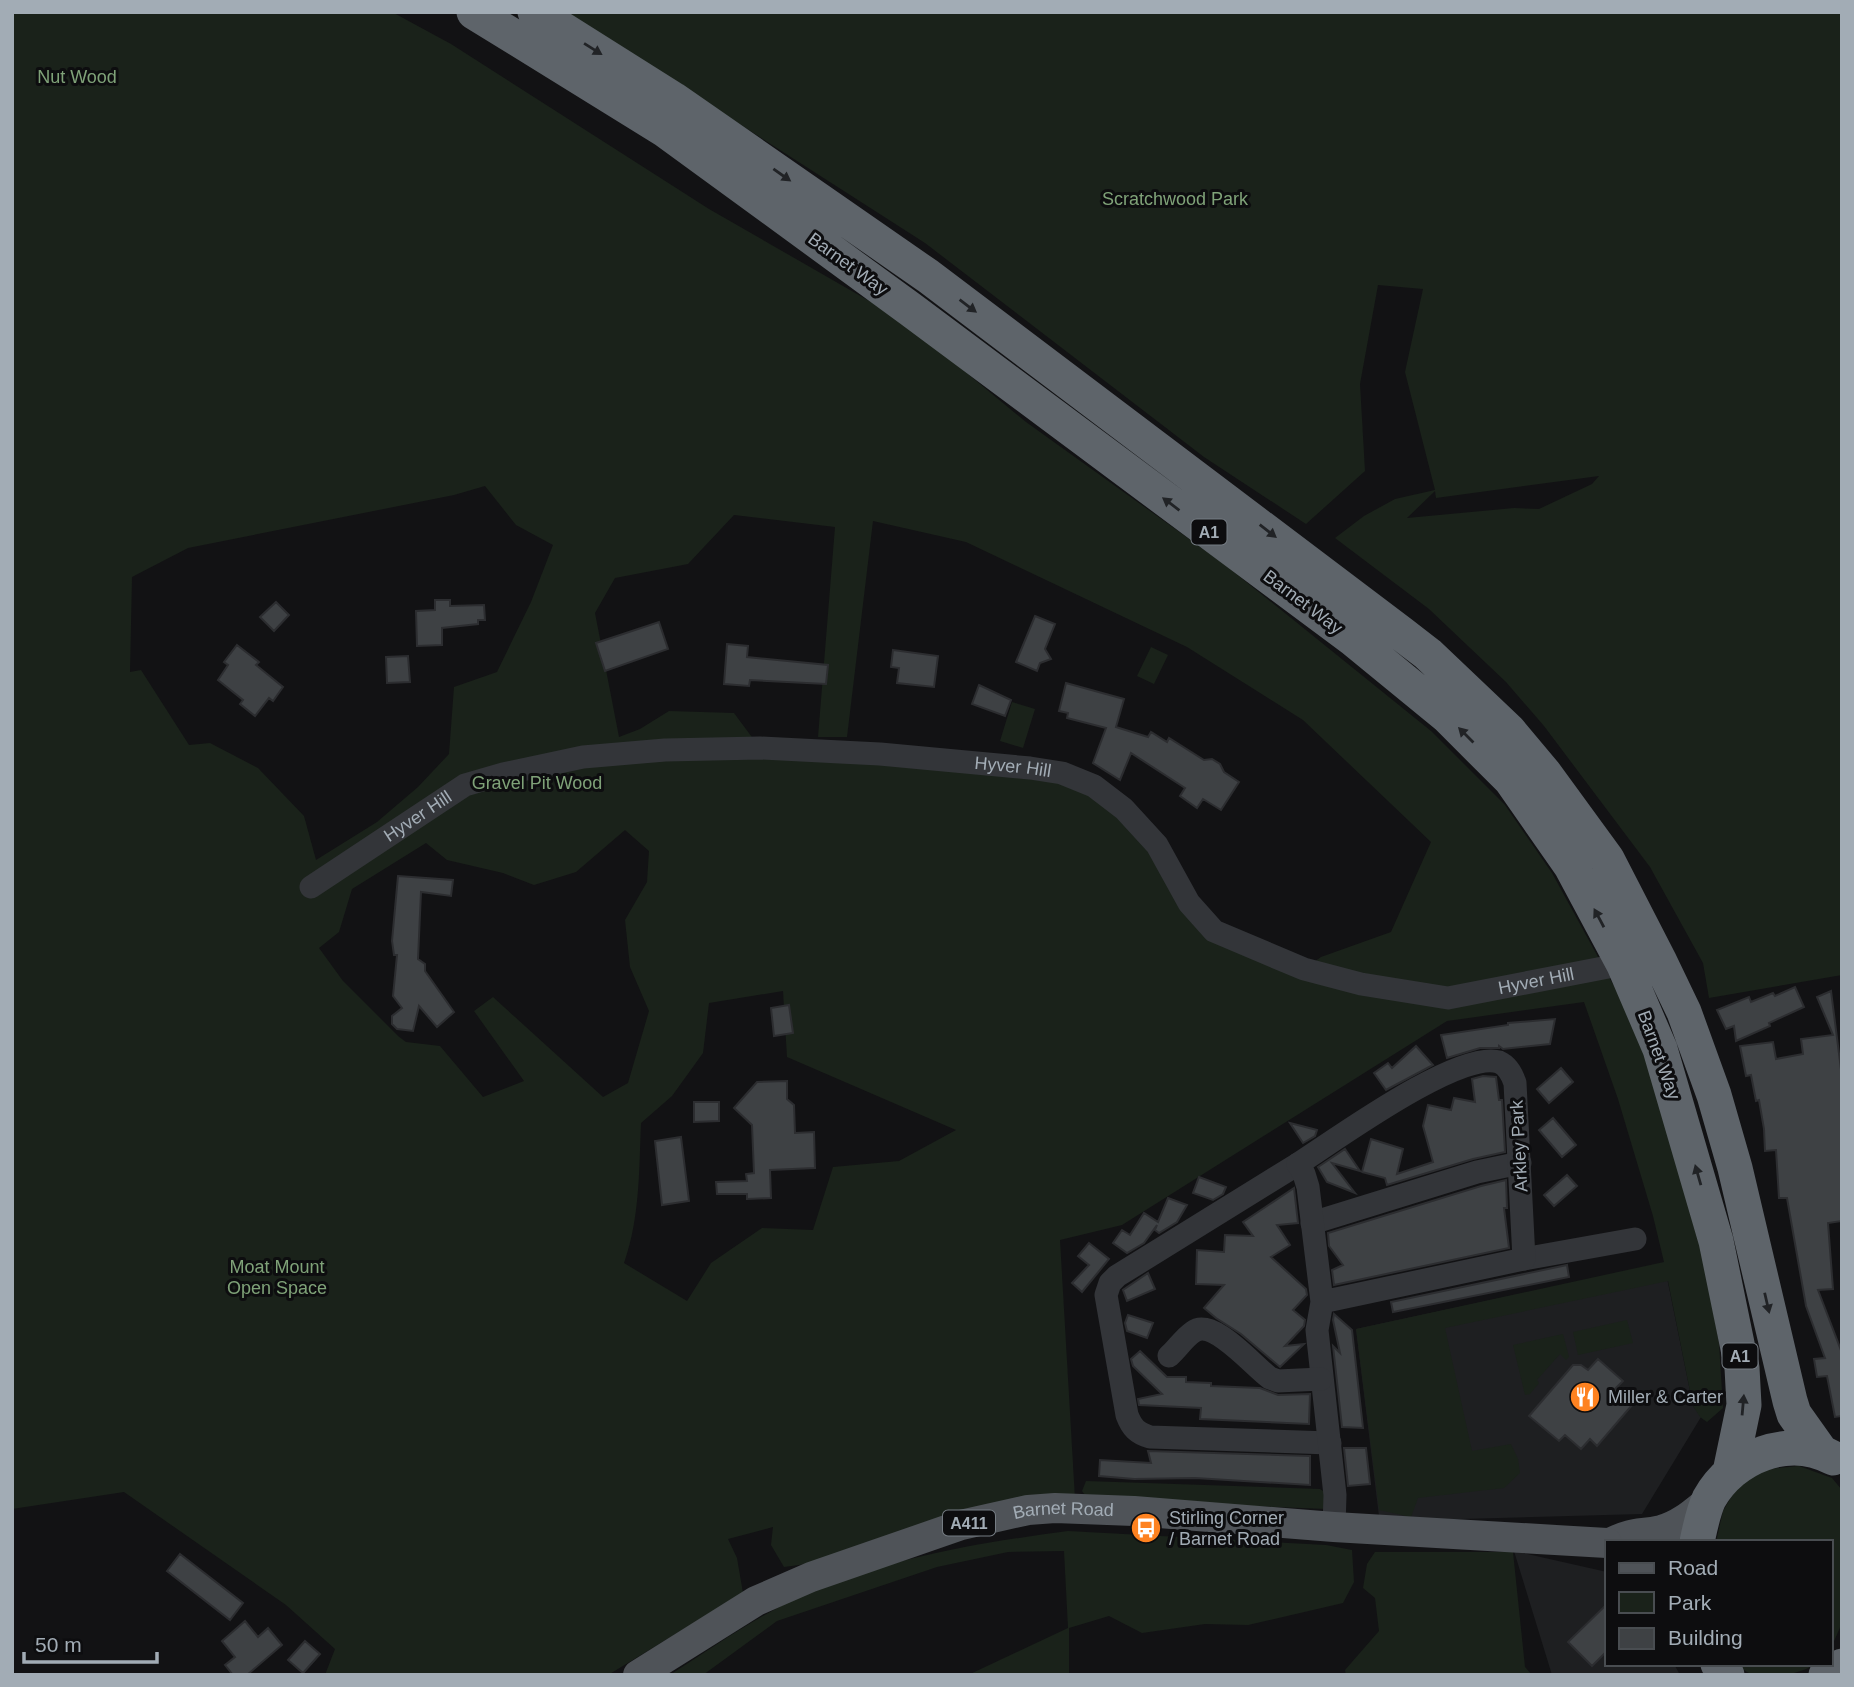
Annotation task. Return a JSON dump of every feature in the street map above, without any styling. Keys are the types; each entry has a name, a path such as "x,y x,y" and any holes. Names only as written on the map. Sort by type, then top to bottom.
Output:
{"highway":[{"name":"Barnet Way","path":"474,12 676,138 1353,639 1436,707 1511,780 1571,866 1624,965 1660,1049 1716,1241 1742,1368 1744,1405 1730,1472"},
{"name":"Barnet Way","path":"536,12 673,99 928,276 1428,654 1509,731 1545,774 1607,859 1684,1012 1714,1095 1735,1168 1794,1414 1831,1458"},
{"path":"1698,1540 1709,1500 1730,1472 1752,1457 1772,1450 1805,1449 1831,1458"}],"main road":[{"path":"1616,1540 1629,1533 1661,1530 1683,1521 1709,1500"},
{"name":"Barnet Road","path":"638,1675 756,1601 811,1577 878,1553 1003,1514 1055,1507 1605,1543"}],"street":[{"name":"Hyver Hill","path":"311,887 465,785 503,774 583,757 665,750 752,748 880,754 1062,773 1094,786 1124,809 1157,845 1189,903 1214,931 1304,969 1362,984 1448,998 1644,959 1660,962"},
{"name":"Arkley Park","path":"1330,1443 1150,1437 1138,1434 1127,1415 1106,1295 1110,1283 1117,1276 1440,1076 1472,1063 1490,1061 1500,1062 1507,1068 1515,1083 1524,1259"},
{"path":"1312,1223 1476,1172 1520,1163"},
{"path":"1297,1164 1308,1187 1322,1301 1317,1330 1335,1495 1334,1527"},
{"path":"1322,1301 1635,1239"},
{"path":"1169,1356 1194,1331 1204,1328 1216,1331 1270,1378 1278,1381 1321,1379"}],"shaded area":[{"path":"1664,1263 1693,1406 1701,1417 1642,1514 1424,1520 1379,1516 1356,1329"},
{"path":"1514,1551 1605,1572 1605,1666 1675,1666 1680,1675 1552,1675"}],"green space":[{"name":"Moat Mount Open Space","path":"12,12 392,12 451,44 709,209 904,321 1026,422 1224,564 1431,731 1505,805 1552,873 1620,997 1647,1062 1702,1251 1719,1343 1723,1408 1707,1422 1693,1406 1668,1281 1445,1328 1472,1451 1511,1444 1518,1459 1520,1473 1504,1488 1418,1498 1411,1517 1379,1510 1356,1329 1664,1262 1618,1099 1584,1002 1447,1021 1122,1225 1060,1240 1075,1499 821,1562 784,1567 771,1545 773,1527 728,1539 737,1558 743,1593 608,1675 325,1675 335,1649 286,1605 124,1492 12,1509","holes":["485,486 516,525 553,545 531,602 497,672 454,687 449,754 418,787 377,822 316,860 304,816 258,768 210,743 189,745 141,670 130,672 132,577 188,548 454,495","734,515 835,527 818,737 847,737 873,521 966,542 1187,647 1303,720 1431,842 1391,932 1321,957 1304,969 1214,931 1094,786 760,748 734,713 669,711 640,729 619,737 595,613 615,578 688,564","625,830 649,851 647,882 625,920 630,967 649,1011 628,1083 603,1097 493,997 474,1011 524,1081 483,1097 440,1046 406,1042 398,1036 343,981 319,948 339,932 352,889 426,843 447,860 503,873 534,885 576,872","783,991 787,1057 956,1130 899,1161 833,1167 813,1230 762,1228 711,1263 687,1301 624,1263 636,1211 641,1123 672,1096 703,1053 709,1003"]},
{"name":"Scratchwood Park","path":"565,12 1842,12 1842,975 1709,998 1703,963 1650,867 1544,726 1506,682 1429,609 1335,538 1364,516 1395,499 1435,490 1405,372 1423,289 1378,285 1360,384 1365,471 1306,524 1204,457 925,243","holes":["1599,476 1592,484 1539,509 1514,508 1407,518 1435,491 1436,498"]},
{"path":"1151,647 1168,655 1154,684 1137,676"},
{"path":"1012,702 1035,709 1023,748 1000,741"},
{"path":"1627,1320 1633,1343 1578,1355 1573,1332"},
{"path":"1563,1334 1569,1357 1566,1360 1560,1354 1537,1380 1539,1383 1530,1394 1525,1395 1513,1345"},
{"path":"1799,1466 1832,1478 1842,1490 1842,1623 1833,1643 1833,1540 1716,1540 1723,1511 1736,1489 1758,1470"},
{"path":"1086,1481 1320,1489 1329,1495 1326,1509 1088,1499 1082,1491"},
{"path":"1068,1531 1326,1545 1352,1550 1354,1582 1343,1603 1248,1625 1205,1624 1142,1633 1109,1616 1069,1628 1069,1675 968,1675 1068,1628 1064,1551 1008,1552 937,1567 777,1621 703,1675 670,1675 773,1611 840,1580 936,1553"},
{"path":"1375,1552 1513,1552 1525,1667 1532,1675 1346,1675 1345,1670 1379,1631 1375,1598 1363,1588 1367,1564"},
{"path":"1740,1666 1811,1666 1801,1671 1772,1676 1746,1671"}],"building":[{"path":"435,600 450,600 450,606 484,605 485,620 478,620 478,624 442,628 442,645 417,646 416,611 435,610"},
{"path":"276,602 289,615 274,631 260,617"},
{"path":"1035,616 1055,624 1045,649 1051,659 1040,663 1037,671 1016,662"},
{"path":"659,622 668,649 605,671 596,643"},
{"path":"727,644 748,646 747,657 828,665 826,684 750,680 749,686 724,684"},
{"path":"237,645 259,662 256,665 283,687 273,701 269,698 255,716 240,704 243,700 218,680 228,665 224,662"},
{"path":"893,650 938,656 934,687 897,683 899,668 891,667"},
{"path":"408,656 410,682 387,683 386,657"},
{"path":"1066,683 1124,699 1116,727 1148,737 1151,732 1167,742 1169,738 1204,760 1212,759 1220,764 1224,772 1239,782 1221,810 1203,799 1197,808 1180,796 1185,788 1131,753 1120,780 1093,763 1106,728 1067,718 1068,713 1059,711"},
{"path":"979,685 1011,700 1005,716 972,704"},
{"path":"398,876 453,880 451,896 421,892 418,959 425,964 425,971 454,1012 437,1027 419,1006 413,1031 397,1029 392,1024 392,1016 402,1008 393,996 397,955 394,955 392,941"},
{"path":"1795,987 1804,1007 1736,1041 1734,1026 1726,1029 1717,1010 1749,997 1751,1002"},
{"path":"1831,991 1842,1077 1842,1221 1828,1223 1833,1289 1818,1290 1842,1353 1842,1416 1835,1417 1827,1376 1817,1377 1814,1359 1825,1358 1806,1306 1787,1198 1779,1198 1776,1150 1765,1151 1759,1100 1756,1101 1751,1075 1746,1076 1740,1046 1773,1042 1776,1059 1803,1054 1801,1039 1833,1035 1817,997"},
{"path":"789,1005 793,1033 774,1036 771,1008"},
{"path":"1555,1019 1550,1044 1503,1049 1499,1046 1480,1048 1447,1058 1441,1035 1508,1023"},
{"path":"1416,1046 1433,1065 1386,1090 1374,1073 1388,1063 1392,1068"},
{"path":"1561,1068 1573,1082 1549,1103 1537,1089"},
{"path":"1496,1077 1499,1100 1502,1100 1505,1152 1387,1185 1385,1178 1362,1172 1371,1139 1403,1149 1397,1174 1433,1162 1423,1126 1428,1105 1451,1110 1454,1098 1475,1102 1472,1079"},
{"path":"787,1081 787,1099 794,1105 795,1133 814,1132 815,1168 770,1170 771,1198 747,1199 747,1194 717,1194 716,1182 747,1181 746,1174 754,1173 752,1125 734,1108 757,1082"},
{"path":"694,1102 719,1102 719,1121 694,1122"},
{"path":"1553,1118 1576,1145 1562,1157 1539,1130"},
{"path":"1290,1123 1317,1130 1315,1136 1303,1143"},
{"path":"681,1137 689,1201 662,1205 655,1141"},
{"path":"1345,1149 1360,1171 1332,1163 1355,1193 1327,1182 1318,1167"},
{"path":"1567,1175 1577,1186 1554,1206 1544,1195"},
{"path":"1199,1177 1226,1187 1223,1194 1213,1200 1193,1193"},
{"path":"1506,1180 1507,1208 1504,1208 1509,1248 1334,1285 1332,1270 1343,1265 1329,1246 1328,1233"},
{"path":"1294,1188 1298,1223 1277,1225 1290,1245 1271,1257 1306,1289 1307,1295 1293,1310 1305,1320 1304,1326 1285,1346 1304,1344 1280,1367 1241,1334 1204,1308 1224,1285 1196,1284 1197,1250 1224,1252 1225,1235 1253,1236 1243,1222"},
{"path":"1168,1198 1187,1205 1177,1222 1159,1233 1155,1230 1157,1225 1144,1243 1127,1253 1113,1243 1122,1230 1130,1235 1144,1213 1158,1222"},
{"path":"1089,1243 1109,1259 1082,1292 1072,1283 1089,1265 1078,1256"},
{"path":"1567,1265 1569,1277 1393,1312 1391,1302"},
{"path":"1148,1273 1155,1289 1127,1301 1123,1290"},
{"path":"1334,1314 1352,1330 1363,1428 1342,1427 1333,1346 1340,1353"},
{"path":"1128,1315 1153,1323 1147,1338 1127,1331 1125,1323"},
{"path":"1140,1351 1167,1377 1186,1377 1186,1382 1260,1388 1278,1395 1310,1394 1309,1424 1200,1419 1201,1408 1139,1405 1138,1399 1162,1394 1133,1366 1131,1359"},
{"name":"Miller & Carter","path":"1598,1359 1623,1381 1615,1389 1633,1404 1597,1446 1590,1439 1581,1449 1565,1435 1559,1441 1529,1416 1573,1365 1581,1365 1588,1370"},
{"path":"1344,1448 1366,1448 1370,1484 1348,1486"},
{"path":"1148,1451 1310,1456 1310,1485 1099,1476 1100,1460 1151,1463"},
{"path":"180,1554 243,1603 230,1620 167,1571"},
{"path":"1605,1606 1605,1653 1592,1666 1568,1642"},
{"path":"245,1621 258,1637 268,1628 282,1645 247,1675 233,1675 225,1665 235,1657 222,1641"},
{"path":"305,1641 320,1654 303,1673 288,1660"}],"place":[{"name":"Miller & Carter","path":"1585,1397"},
{"name":"Stirling Corner / Barnet Road","path":"1146,1528"}],"park label":[{"name":"Nut Wood","path":"77,77"},
{"name":"Gravel Pit Wood","path":"537,783"}]}
